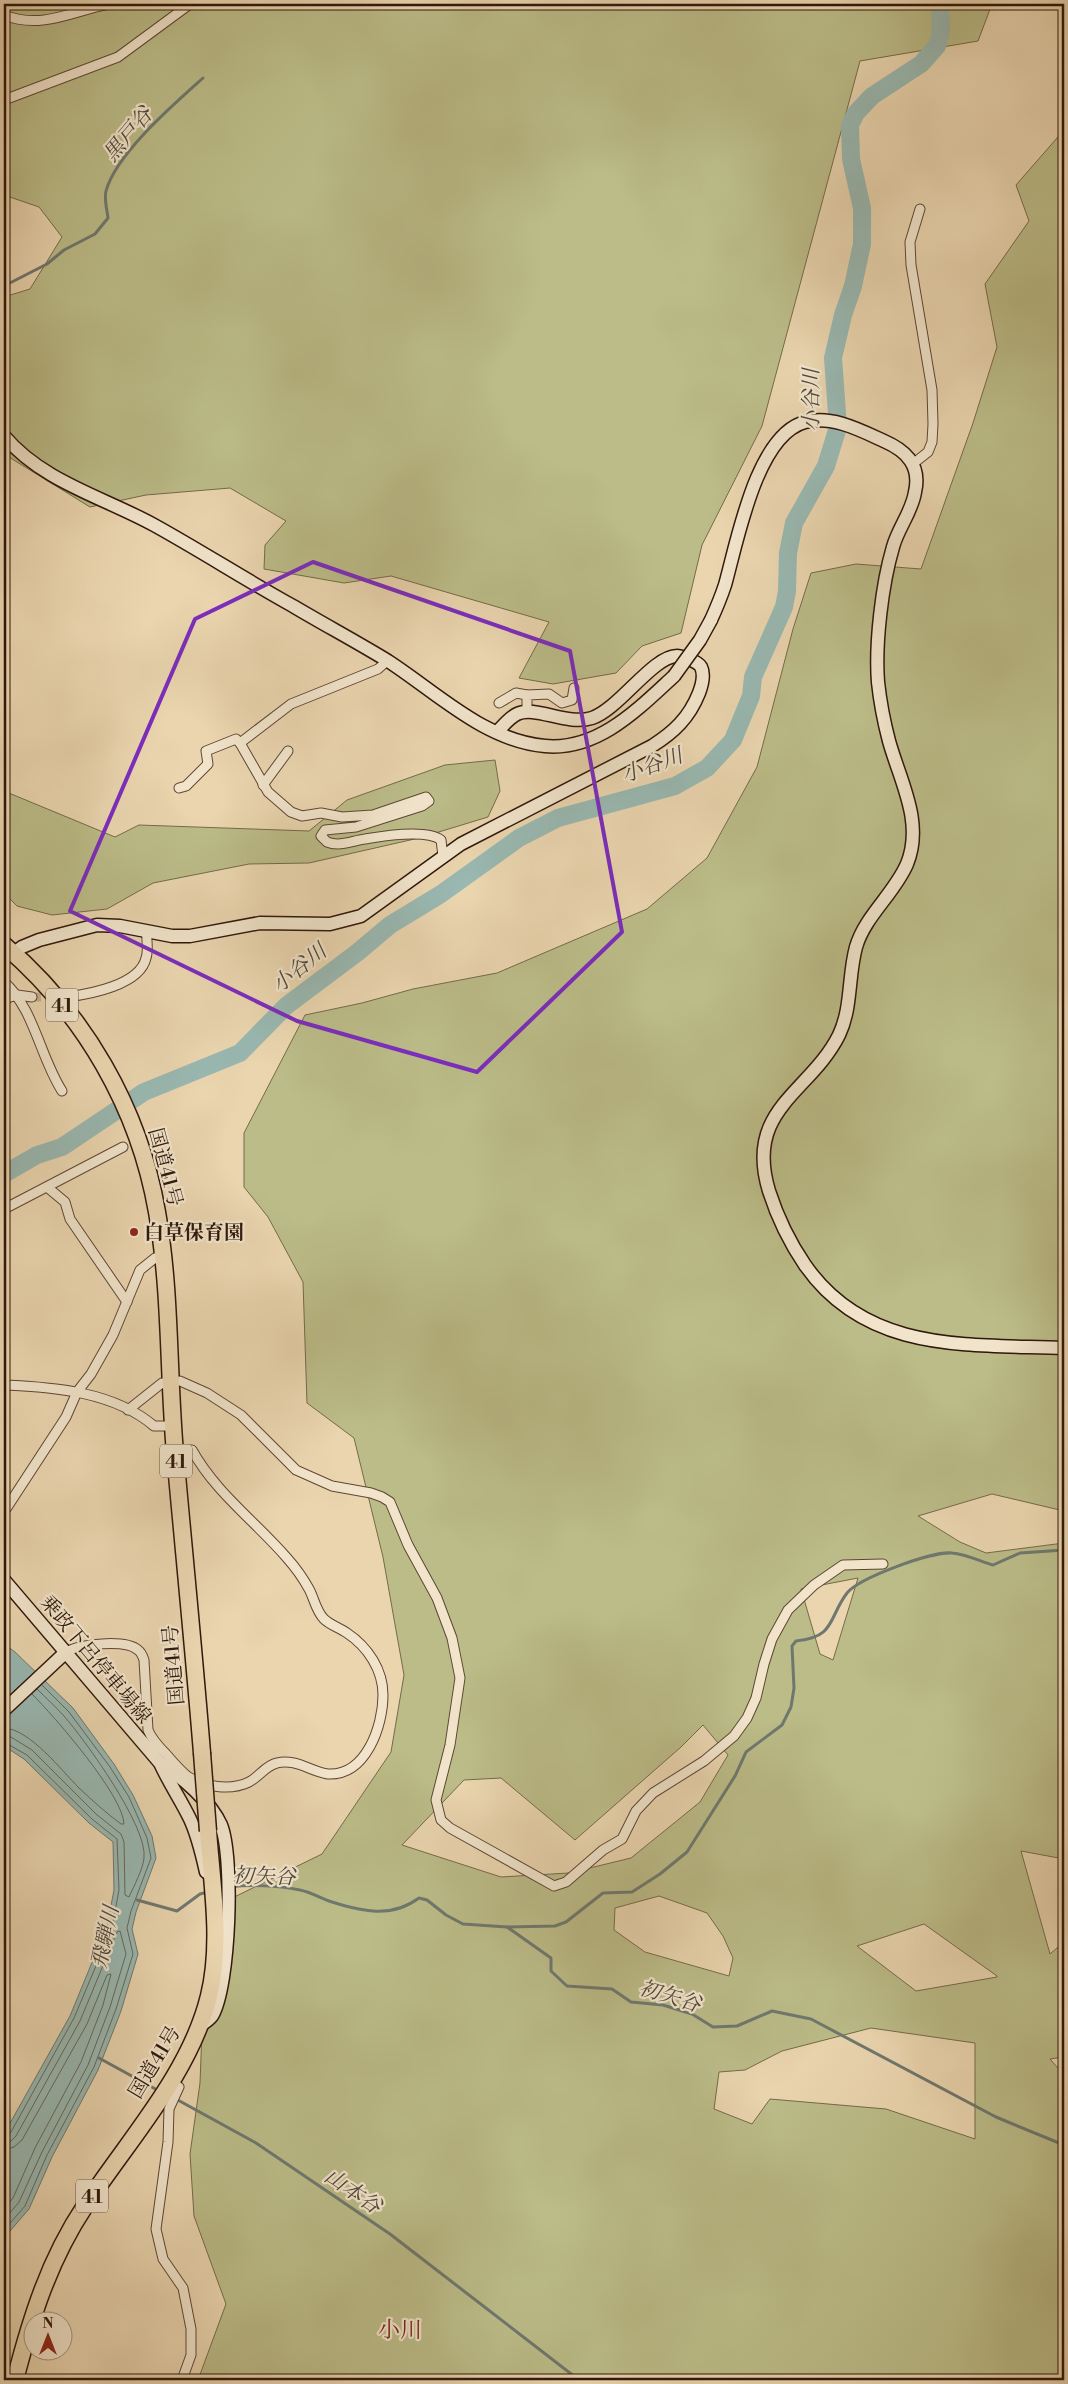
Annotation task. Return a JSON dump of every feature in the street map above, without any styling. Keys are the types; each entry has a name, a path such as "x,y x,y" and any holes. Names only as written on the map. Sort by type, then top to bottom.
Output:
{"highway":[{"name":"国道41号","path":"9,949 48,988 81,1029 110,1074 126,1105 147,1171 157,1212 171,1365 175,1450 202,1753 215,1962 209,1995 200,2026 171,2081 84,2208 54,2260 33,2314 15,2380"}],"street":[{"path":"4,15 26,22 40,22 109,4"},
{"path":"4,100 118,57 190,4"},
{"path":"914,463 928,452 932,442 933,424 932,390 910,266 910,242 920,209"},
{"path":"4,436 26,457 57,478 154,525 387,661 478,723 518,740 544,746 579,744 608,731 636,710 674,676 700,640 711,620 724,586 746,506 773,449 791,429 801,423 824,420 843,424 902,449 914,463 917,482 914,499 893,547 887,573 880,618 878,680 889,740 912,812 912,846 900,877 873,915 857,945 848,1009 836,1041 826,1056 791,1093 773,1119 766,1136 765,1173 773,1200 790,1242 824,1290 853,1314 895,1333 920,1339 946,1343 1064,1348"},
{"path":"9,949 97,925 120,926 172,936 190,936 260,923 330,924 361,916 461,844 652,746 670,734 682,723 692,707 703,677 700,666 695,661 677,656 664,660 607,710 591,718 563,719 527,712 517,713 497,732"},
{"path":"240,743 292,704 378,669 387,661"},
{"path":"499,703 504,702 516,693 527,695 549,694 562,704 572,700 574,688"},
{"path":"527,695 527,712"},
{"path":"179,788 186,786 208,764 206,752 236,740 240,743 263,785 284,807 302,816 321,813 342,817 373,815 426,797 429,801 422,806 356,827 325,830 322,836 332,844 344,844 363,839 426,834 441,840 443,856"},
{"path":"263,785 288,751"},
{"path":"66,997 94,993 112,987 143,967 147,957 147,932"},
{"path":"4,982 23,1004 45,1060 62,1091"},
{"path":"4,999 17,995 32,997"},
{"path":"4,1209 123,1148"},
{"path":"47,1187 65,1202 70,1219 127,1302"},
{"path":"4,1512 66,1417 77,1392 92,1374 113,1335 140,1270 155,1258 162,1257"},
{"path":"180,1381 207,1394 241,1415 296,1470 332,1486 382,1496 390,1502 408,1545 420,1564 436,1598 452,1638 460,1678 450,1745 436,1800 441,1820 450,1828 554,1886 566,1882 602,1850 622,1839 636,1812 652,1793 704,1760 734,1736 747,1718 756,1698 772,1639 788,1610 814,1586 843,1565 882,1564"},
{"path":"128,1410 162,1383"},
{"path":"4,1385 86,1393 140,1414 154,1426 174,1426"},
{"path":"4,1710 66,1652 80,1646 126,1644 139,1650 144,1660 148,1730 151,1739 188,1776 208,1786 232,1786 249,1782 277,1762 293,1764 327,1774 340,1773 358,1762 370,1747 379,1728 383,1697 382,1677 375,1662 348,1633 325,1619 308,1588 287,1557 236,1508 202,1467 192,1450 175,1450"},
{"name":"乗政下呂停車場線","path":"4,1580 160,1763"},
{"path":"160,1763 167,1780 190,1818 198,1839 209,1886 212,1890"},
{"path":"160,1763 176,1772 213,1810 221,1825 227,1846 228,1897 223,1976 219,2000 211,2018 200,2026"},
{"path":"171,2081 179,2087 169,2109 168,2142 156,2230 163,2259 183,2288 191,2329 191,2355 182,2380"}],"highlighted area":[{"path":"313,562 570,651 622,932 477,1072 297,1021 70,911 195,619"}],"green space":[{"path":"4,4 992,4 978,41 860,61 762,426 702,545 681,633 642,646 616,673 553,684 519,678 549,622 391,576 344,583 264,569 265,545 286,521 230,488 146,495 90,507 4,454 4,297 30,289 62,237 39,207 4,195"},
{"path":"1064,130 1064,1511 992,1494 918,1516 960,1542 986,1553 1064,1543 1064,1859 1021,1851 1050,1954 1064,1942 1064,2057 1050,2059 1064,2075 1064,2380 198,2380 226,2304 194,2216 190,2154 200,2083 202,2031 218,1905 322,1854 391,1752 404,1675 383,1557 354,1438 307,1403 303,1282 268,1217 244,1187 244,1133 305,1015 362,1003 413,989 497,973 647,909 707,858 757,767 793,629 811,573 856,564 921,569 973,423 997,347 985,284 1029,221 1016,185","holes":["858,1578 833,1660 820,1654 801,1589","703,1725 728,1755 700,1802 631,1858 569,1873 501,1877 402,1845 464,1780 501,1778 575,1840 681,1747","659,1896 707,1913 723,1936 733,1958 729,1976 645,1952 614,1930 615,1908","924,1924 997,1976 916,1991 857,1946","871,2028 975,2043 975,2139 886,2109 770,2099 752,2124 714,2109 719,2072 745,2070 782,2051"]},
{"path":"495,760 500,791 488,817 419,838 309,863 249,864 153,883 107,909 52,915 17,906 4,893 4,791 115,837 139,825 309,831 347,800 445,765"}],"water":[{"name":"飛騨川","path":"4,1644 15,1652 73,1708 114,1764 133,1795 152,1836 156,1858 136,1912 132,1929 138,1954 121,2011 98,2070 52,2157 29,2209 4,2238 4,2134 70,2016 107,1926 114,1890 113,1842 89,1823 24,1759 4,1746"}],"waterway":[{"name":"小谷川","path":"4,1174 37,1155 62,1147 144,1092 240,1053 286,1006 358,952 390,925 441,894 519,838 558,818 675,786 707,768 733,740 751,696 753,677 784,607 787,591 788,553 794,523 826,466 838,427 833,358 843,315 853,286 862,244 862,208 851,159 850,125 856,113 872,96 921,64 937,46 941,32 940,4"},
{"name":"黒戸谷","path":"4,286 47,264 64,250 95,234 108,218 105,201 106,191 121,161 147,130 203,78"},
{"path":"232,1887 256,1886 293,1889 308,1892 344,1906 377,1911 399,1908 419,1898 427,1900 446,1915 463,1924 507,1927 555,1926 566,1922 603,1893 632,1892 660,1874 687,1852 735,1776 746,1752 782,1725 791,1707 794,1688 792,1646 796,1641 809,1639 825,1631 841,1602 854,1587 880,1573 929,1556 952,1553 993,1565 1020,1553 1064,1550"},
{"name":"初矢谷","path":"137,1900 177,1911 200,1894 208,1892"},
{"name":"初矢谷","path":"507,1927 551,1958 551,1971 567,1986 612,1989 631,2002 663,2005 692,2014 713,2027 737,2026 772,2011 811,2019 996,2117 1059,2143 1064,2142"},
{"name":"山本谷","path":"99,2058 159,2091"},
{"name":"山本谷","path":"176,2099 256,2143 390,2234 579,2380"}],"tunnel":[{"path":"32,997 55,997"}],"place":[{"name":"白草保育園","path":"134,1232"}],"district":[{"name":"小川","path":"400,2329"}]}
